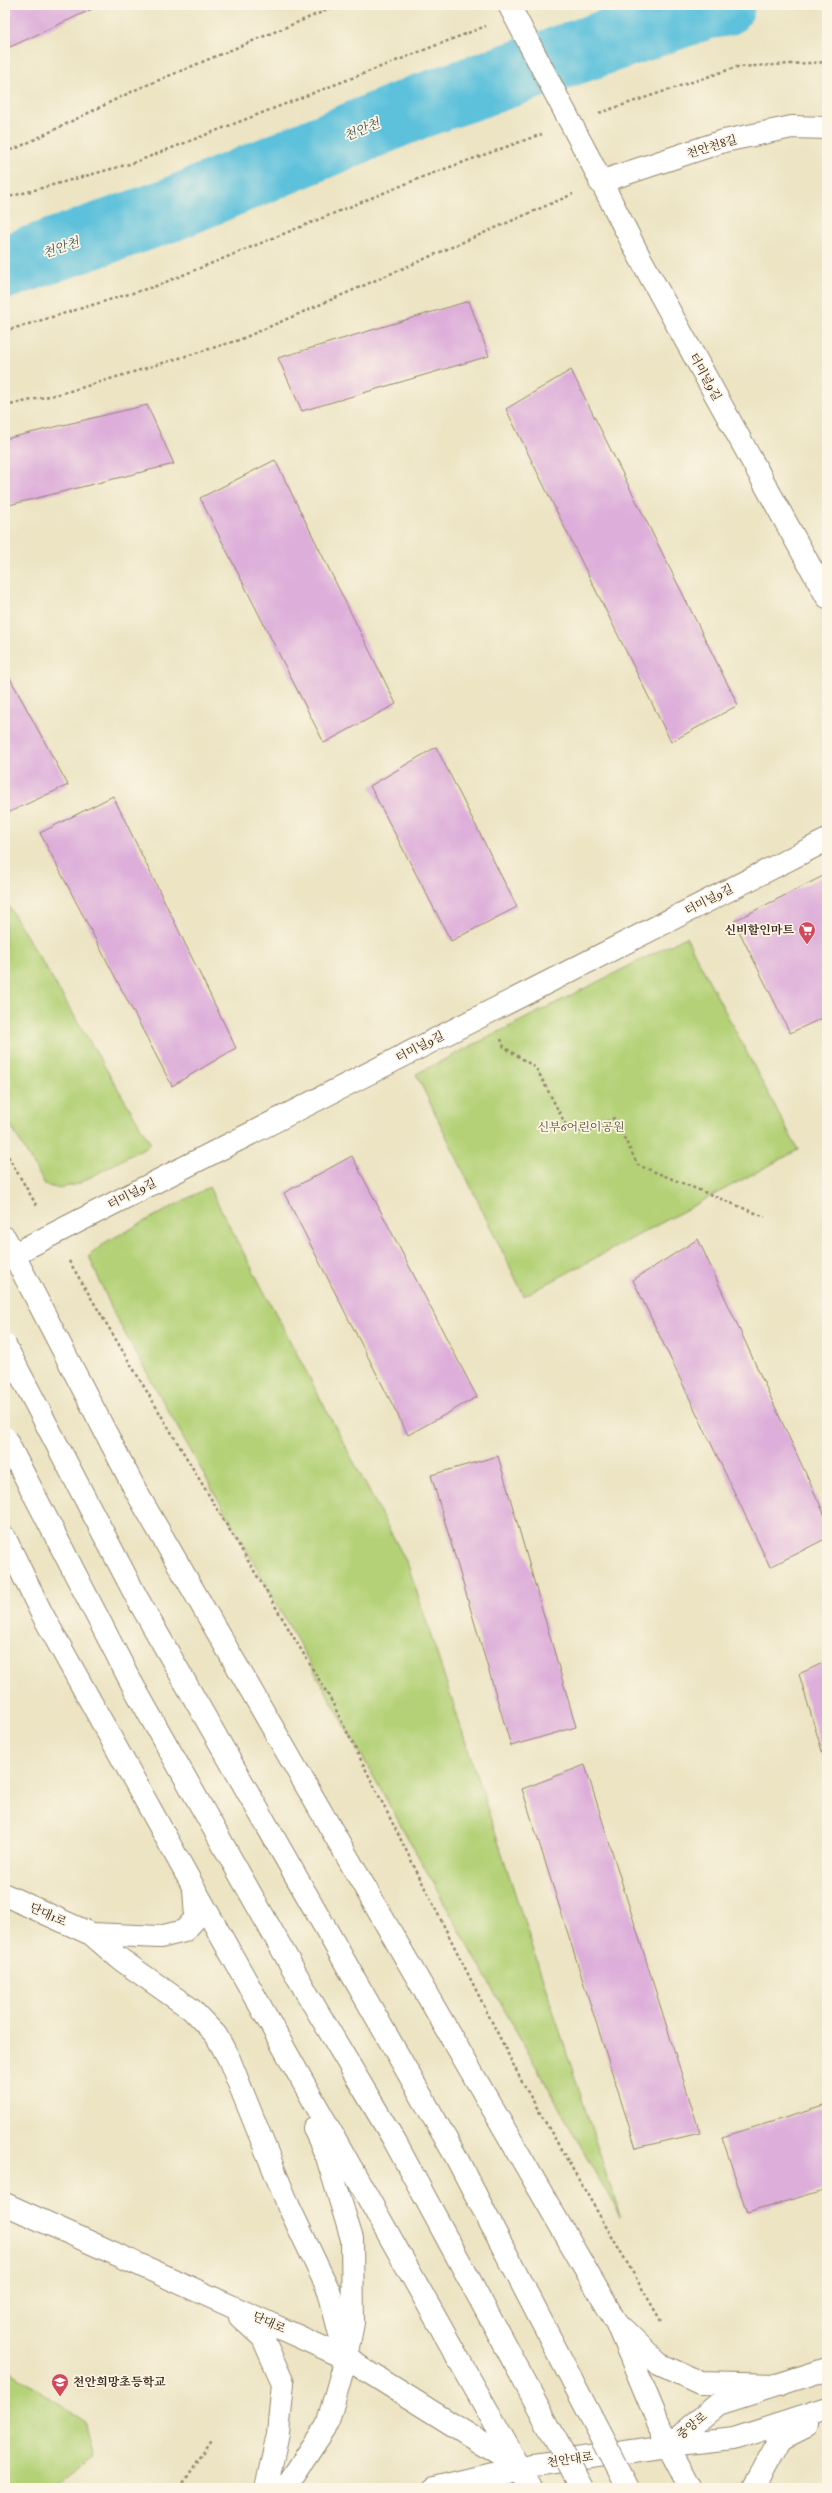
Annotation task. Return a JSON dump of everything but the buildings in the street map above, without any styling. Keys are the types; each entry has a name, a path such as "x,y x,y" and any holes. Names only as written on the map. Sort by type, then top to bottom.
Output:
{"main road":[{"name":"터미널9길","path":"509,5 587,154 600,182 827,597"},
{"name":"천안천8길","path":"600,182 724,141 792,127 827,128"},
{"name":"터미널9길","path":"10,1246 53,1234 827,840"},
{"path":"10,1246 137,1493 616,2322 668,2446 690,2488"},
{"path":"5,1344 137,1598 455,2155 628,2488"},
{"path":"5,1438 131,1682 309,1997 394,2140 582,2488"},
{"path":"5,1538 42,1612 194,1888 531,2488"},
{"path":"91,1934 160,1936 184,1931 196,1918 194,1888"},
{"name":"단대1로","path":"5,1895 91,1934"},
{"path":"91,1934 120,1960 191,2009 216,2035 230,2059 284,2194 329,2291 346,2358"},
{"path":"236,1963 327,2157 352,2239 353,2323 346,2358 327,2425 285,2488"},
{"name":"단대로","path":"5,2204 346,2358 520,2467"},
{"path":"226,2304 263,2338 283,2383 278,2434 266,2488"},
{"path":"616,2322 659,2364 700,2383 779,2385"},
{"name":"중앙로","path":"668,2446 718,2404 827,2369"},
{"name":"중앙로","path":"668,2446 734,2439 827,2409"},
{"path":"754,2488 781,2439 827,2416"},
{"name":"천안대로","path":"476,2488 520,2467 668,2446"},
{"path":"434,2488 520,2467"}],"path":[{"path":"5,151 15,148 135,90 339,5"},
{"path":"5,198 133,163 488,26"},
{"path":"592,116 737,67 827,62"},
{"path":"5,331 156,286 425,176 549,132"},
{"path":"5,406 67,392 239,340 600,182"},
{"path":"488,1012 504,1047 536,1068 566,1125 585,1133 614,1118 638,1165 765,1217"},
{"path":"5,1152 330,1698 522,2082 664,2326"},
{"path":"180,2488 213,2438"}],"green space":[{"path":"5,900 151,1144 78,1184 60,1188 46,1186 5,1116"},
{"name":"신부6어린이공원","path":"686,937 798,1150 524,1296 416,1074"},
{"path":"209,1187 408,1565 620,2216 114,1314 89,1256 106,1242"},
{"path":"5,2368 84,2420 93,2457 52,2488 5,2488"}],"waterway":[{"name":"천안천","path":"5,267 170,210 418,107 704,8 723,5"}],"place":[{"name":"신비할인마트","path":"807,945"},
{"name":"천안희망초등학교","path":"60,2397"}]}
